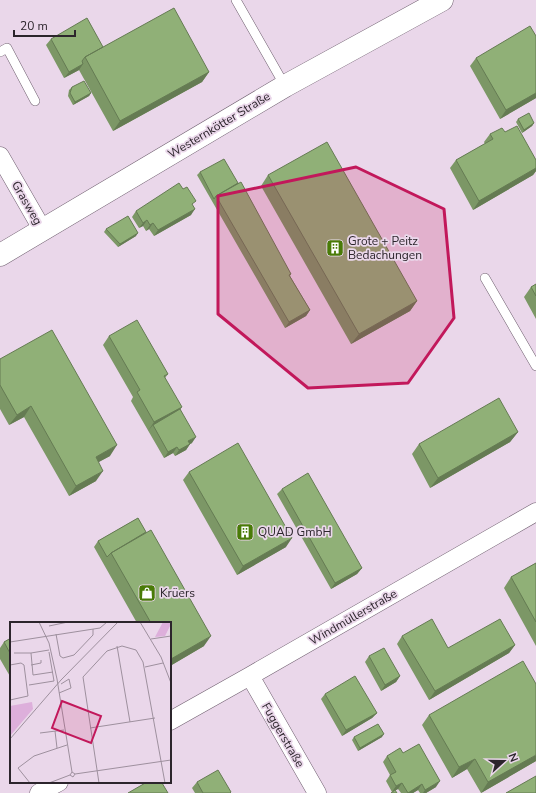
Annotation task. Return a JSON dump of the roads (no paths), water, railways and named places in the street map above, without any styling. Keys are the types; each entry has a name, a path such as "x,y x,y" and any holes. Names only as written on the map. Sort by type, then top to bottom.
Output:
{"street":[{"name":"Westernkötter Straße","path":"0,255 285,86 442,0"},
{"name":"Grasweg","path":"0,156 42,229"},
{"name":"Windmüllerstraße","path":"171,720 536,512"},
{"name":"Fuggerstraße","path":"250,676 317,793"},
{"path":"39,793 57,783"}],"lane":[{"path":"236,0 285,86"},
{"path":"0,52 7,48 35,101"},
{"path":"485,278 536,366"}],"place":[{"name":"Grote + Peitz Bedachungen","path":"335,248"},
{"name":"QUAD GmbH","path":"245,532"},
{"name":"Krüers","path":"147,593"}]}
